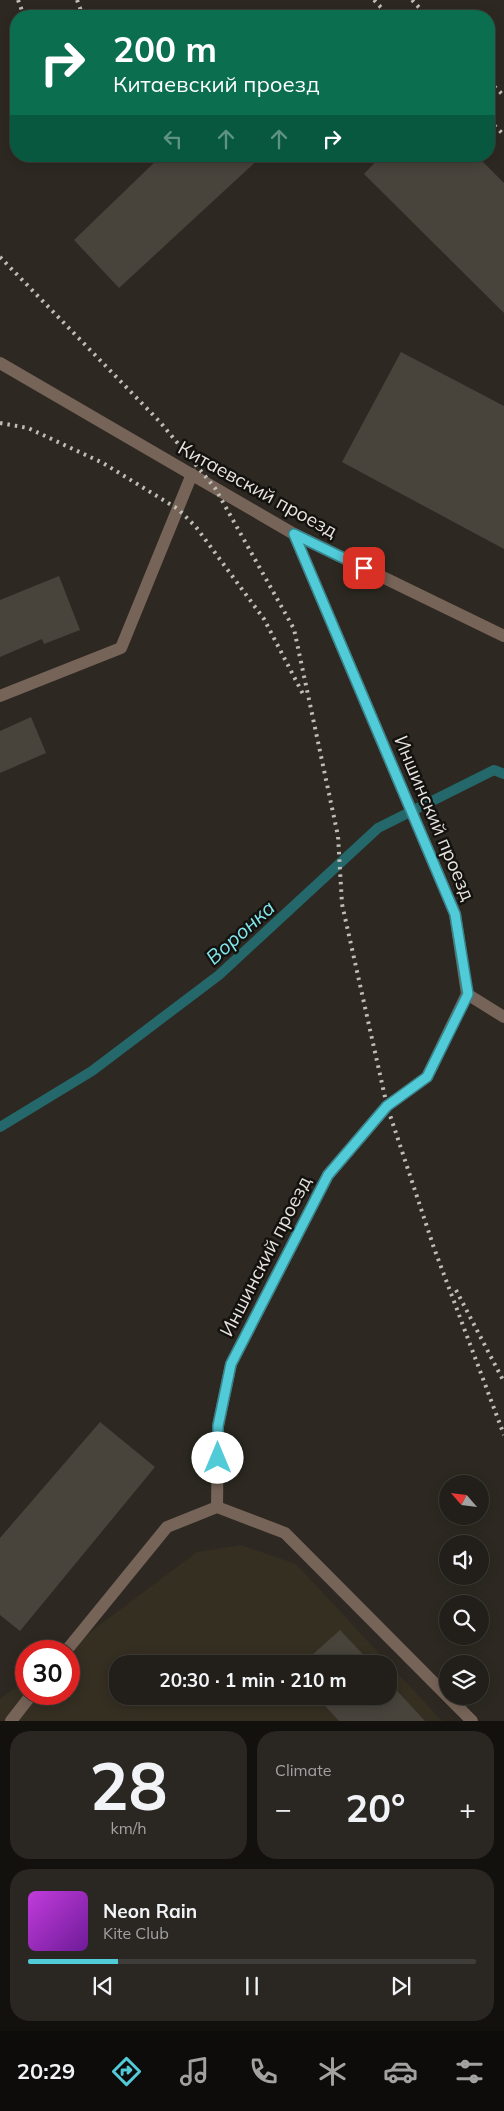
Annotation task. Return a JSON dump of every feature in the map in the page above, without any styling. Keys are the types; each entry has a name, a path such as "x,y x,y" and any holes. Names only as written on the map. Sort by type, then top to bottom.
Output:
{"street":[{"name":"Китаевский проезд","path":"0,362 294,534 504,636"},
{"path":"0,696 121,648 192,474"},
{"name":"Иншинский проезд","path":"218,1507 218,1426 231,1364 328,1175 387,1106 427,1077 468,994 455,914 294,534"},
{"path":"468,994 504,1017"},
{"path":"75,1640 167,1527 218,1507 285,1533 472,1721"},
{"path":"11,1721 23,1705"}],"shaded area":[{"path":"241,1545 296,1564 381,1655 109,1655 109,1705 397,1705 397,1673 442,1721 0,1721 0,1699 15,1688 15,1705 80,1705 80,1640 197,1552"}],"building":[{"path":"155,162 256,162 119,288 74,240"},
{"path":"375,162 483,162 504,183 504,313 364,174"},
{"path":"401,352 504,406 504,549 342,462"},
{"path":"59,576 80,630 44,644 42,639 0,657 0,600"},
{"path":"31,717 46,753 0,773 0,731"},
{"path":"100,1422 155,1467 20,1631 0,1615 0,1538"},
{"path":"340,1630 364,1655 312,1655"},
{"path":"397,1691 425,1721 339,1721 324,1705 397,1705"}],"waterway":[{"name":"Воронка","path":"0,1127 92,1071 219,975 378,828 494,770 504,774"}],"railway":[{"path":"18,0 22,10"},
{"path":"77,0 81,10"},
{"path":"374,0 383,10"},
{"path":"412,0 421,10"},
{"path":"495,87 504,96"},
{"path":"495,126 504,135"},
{"path":"0,257 160,422 215,488 294,629 338,836 342,904 387,1106 434,1248 504,1435"},
{"path":"0,423 28,428 103,463 178,509 196,527 264,619 304,696"},
{"path":"456,1290 504,1382"}],"route":[{"path":"218,1458 218,1426 231,1364 328,1175 387,1106 427,1077 468,994 455,914 294,534 364,568"}]}
